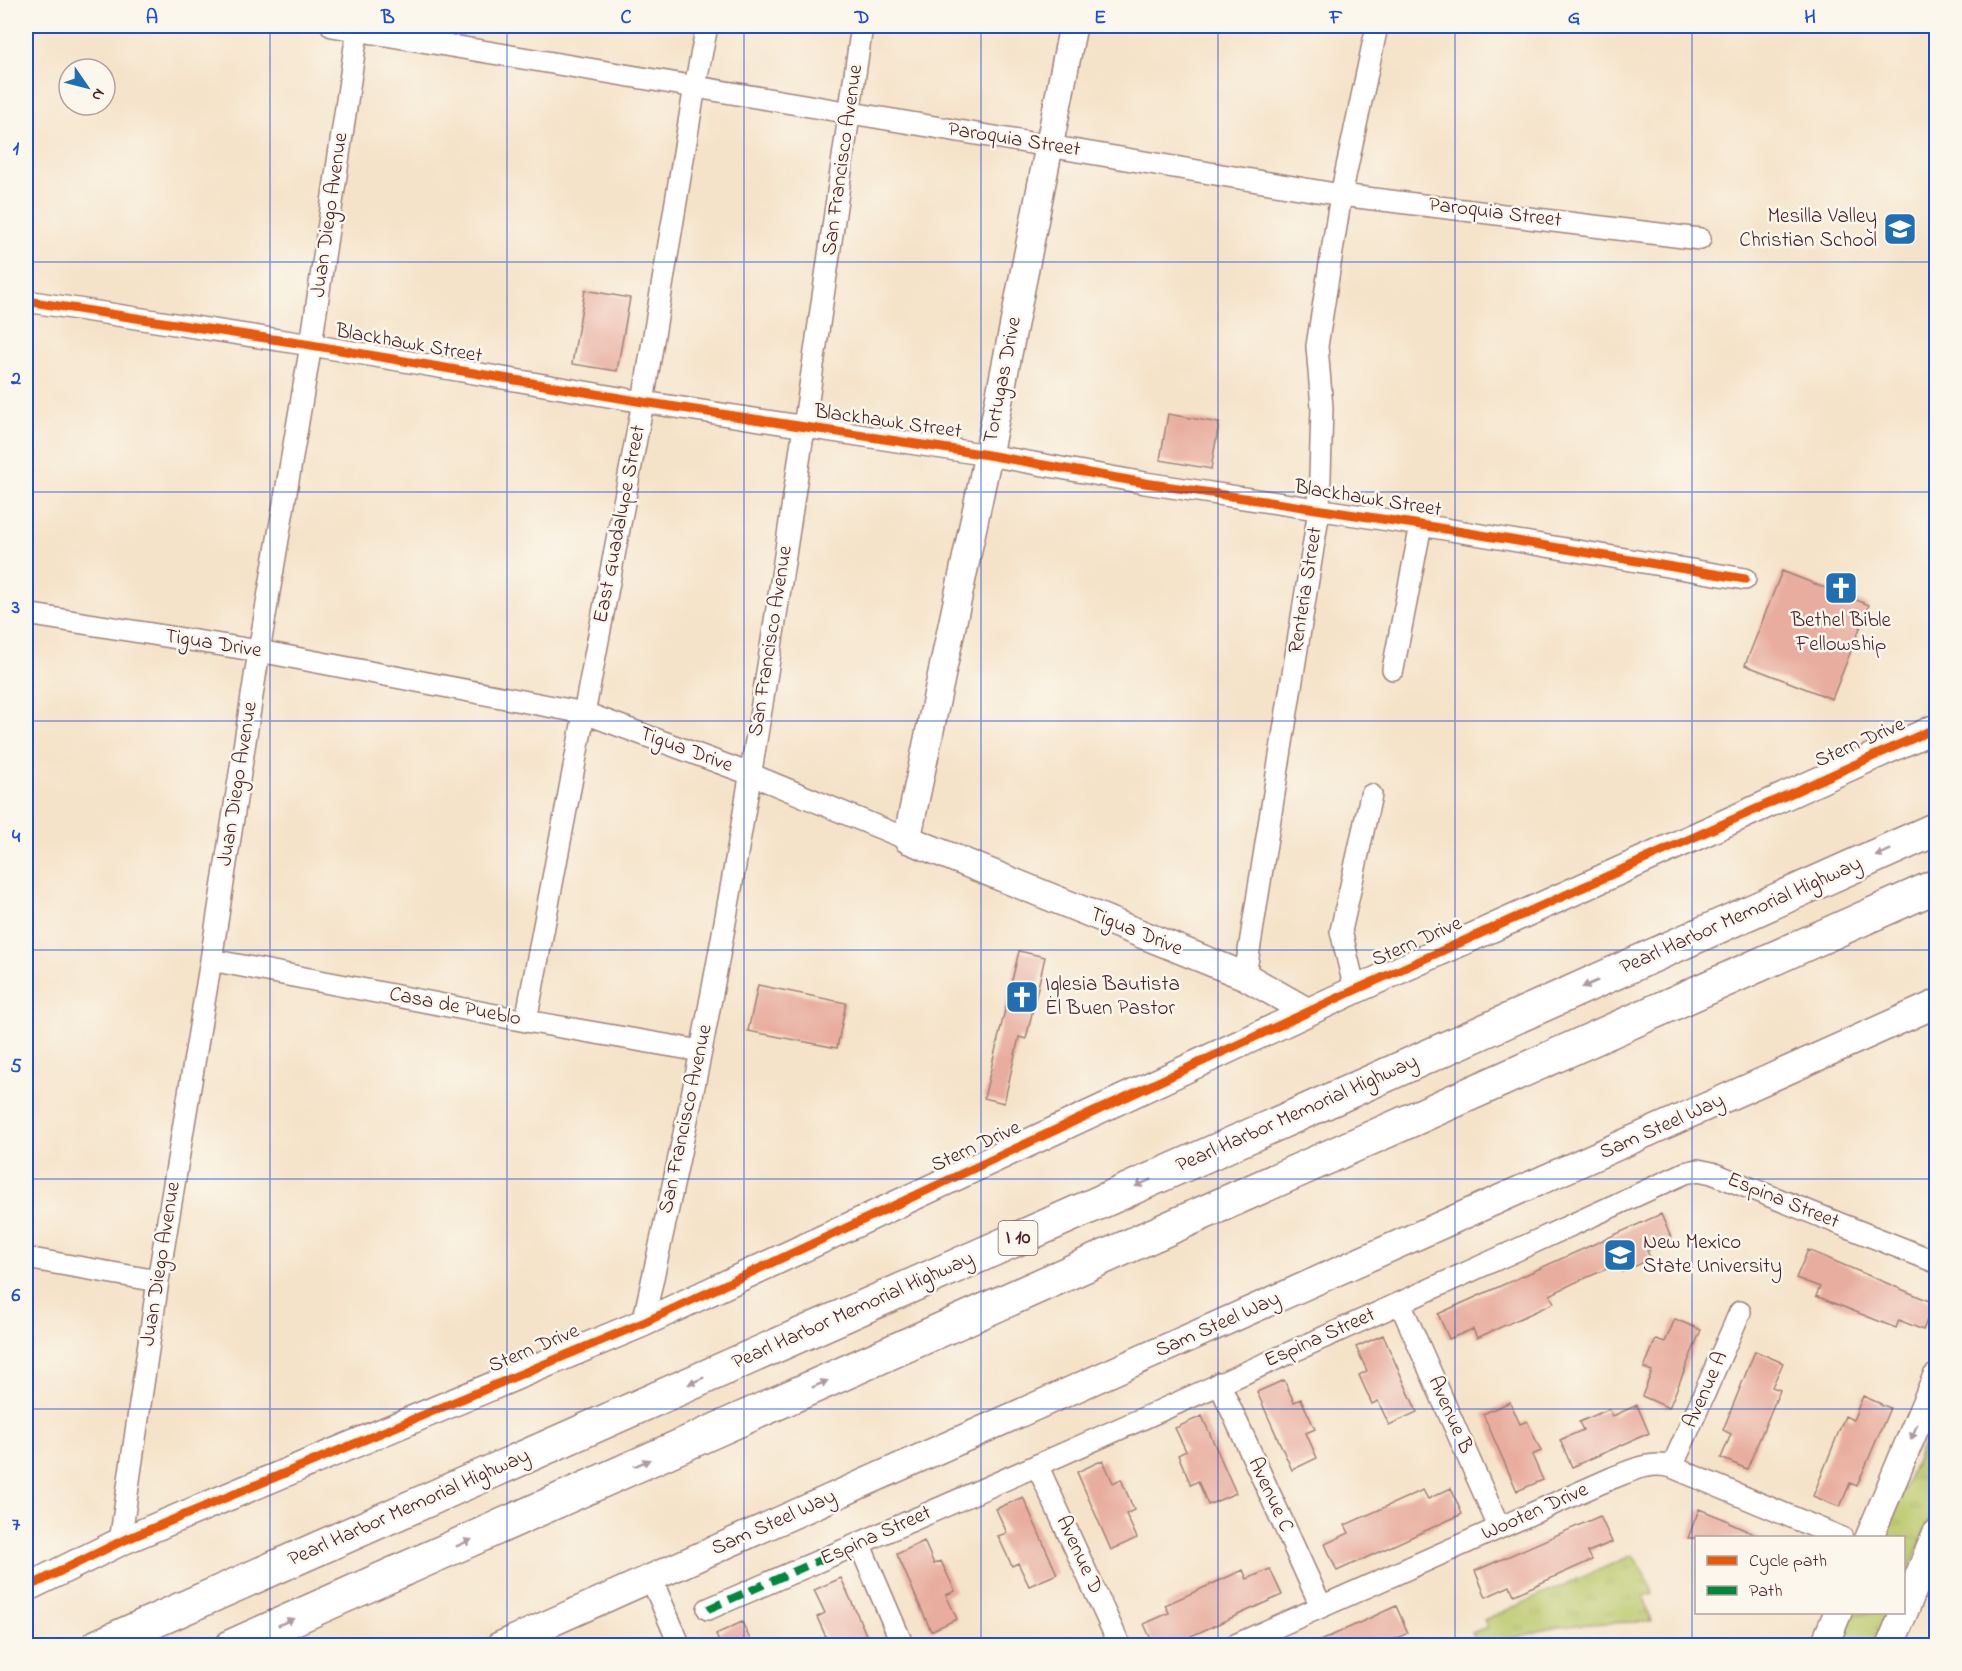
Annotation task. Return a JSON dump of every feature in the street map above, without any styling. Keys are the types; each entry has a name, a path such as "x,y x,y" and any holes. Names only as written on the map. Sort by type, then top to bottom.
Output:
{"highway":[{"name":"Pearl Harbor Memorial Highway","path":"98,1646 1936,829"},
{"name":"I 10","path":"232,1646 1936,886"}],"street":[{"name":"Paroquia Street","path":"332,26 358,28 1341,195 1700,239"},
{"name":"East Guadalupe Street","path":"526,1021 643,402 707,26"},
{"name":"San Francisco Avenue","path":"644,1323 701,1051 750,774 805,428 862,26"},
{"name":"Tortugas Drive","path":"907,839 988,455 1073,26"},
{"name":"Renteria Street","path":"1245,976 1319,510 1322,408 1317,346 1341,195 1377,26"},
{"name":"Juan Diego Avenue","path":"120,1542 158,1281 259,651 311,345 358,28"},
{"name":"Blackhawk Street","path":"26,301 311,345 643,402 988,455 1145,483 1421,525 1745,579"},
{"path":"1393,669 1421,525"},
{"name":"Tigua Drive","path":"26,614 259,651 585,713 750,774 1245,976 1308,1012"},
{"name":"Stern Drive","path":"26,1588 120,1542 644,1323 1355,990 1936,728"},
{"path":"1355,990 1341,931 1371,795"},
{"name":"Casa de Pueblo","path":"211,960 526,1021 701,1051"},
{"name":"Sam Steel Way","path":"499,1646 1936,1004"},
{"name":"Espina Street","path":"708,1609 1400,1304 1685,1173 1698,1170 1712,1173 1936,1262"},
{"path":"26,1258 158,1281"},
{"name":"Avenue B","path":"1400,1304 1499,1527"},
{"name":"Avenue A","path":"1672,1467 1740,1312"},
{"path":"1870,1536 1936,1378"},
{"name":"Avenue C","path":"1219,1383 1321,1606"},
{"name":"Wooten Drive","path":"1233,1646 1640,1466 1652,1464 1672,1467 1837,1536"},
{"name":"Avenue D","path":"1037,1465 1120,1646"},
{"path":"1905,1609 1936,1534"},
{"path":"859,1543 903,1646"},
{"path":"651,1578 680,1646"},
{"path":"1824,1646 1837,1614"},
{"path":"1890,1646 1903,1614"}],"green space":[{"path":"1936,1412 1936,1504 1905,1581 1905,1536 1885,1536"},
{"path":"1633,1555 1652,1589 1653,1594 1644,1597 1651,1622 1600,1623 1561,1627 1486,1645 1477,1645 1472,1633 1487,1627 1484,1620"},
{"path":"1853,1614 1891,1614 1878,1645 1839,1646"}],"building":[{"path":"585,290 630,298 617,371 572,364"},
{"path":"1168,414 1219,423 1211,469 1160,460"},
{"path":"1782,571 1869,605 1832,699 1745,665"},
{"name":"Iglesia Bautista El Buen Pastor","path":"1019,951 1045,957 1026,1039 1019,1037 1004,1103 984,1098"},
{"path":"758,985 846,1003 837,1048 748,1031"},
{"path":"1661,1214 1672,1240 1647,1251 1651,1259 1622,1272 1618,1264 1574,1283 1550,1295 1554,1303 1477,1338 1473,1329 1449,1339 1438,1314"},
{"path":"1808,1250 1934,1303 1923,1330 1899,1320 1896,1328 1816,1296 1820,1287 1796,1278"},
{"path":"1675,1319 1701,1330 1669,1408 1642,1396 1652,1371 1644,1368 1656,1339 1665,1342"},
{"path":"1383,1335 1417,1412 1389,1425 1378,1401 1372,1404 1359,1375 1367,1371 1356,1347"},
{"path":"1755,1351 1783,1363 1772,1387 1780,1390 1747,1469 1721,1458 1731,1434 1723,1430"},
{"path":"1284,1380 1294,1402 1301,1399 1315,1429 1306,1433 1317,1458 1292,1470 1257,1392"},
{"path":"1863,1396 1890,1408 1857,1486 1850,1483 1840,1507 1813,1496 1845,1416 1853,1420"},
{"path":"1510,1402 1520,1424 1527,1421 1541,1451 1532,1455 1543,1480 1517,1491 1483,1414"},
{"path":"1637,1405 1649,1433 1572,1467 1560,1440 1583,1430 1579,1422 1609,1409 1613,1416"},
{"path":"1202,1416 1236,1493 1208,1505 1198,1481 1191,1485 1178,1455 1186,1451 1175,1428"},
{"path":"1103,1460 1113,1483 1121,1479 1134,1510 1126,1514 1137,1538 1111,1550 1077,1472"},
{"path":"1451,1488 1462,1514 1337,1571 1325,1544 1349,1533 1345,1525 1423,1490 1428,1499"},
{"path":"1023,1497 1057,1574 1029,1586 1018,1563 1012,1566 998,1536 1007,1533 996,1509"},
{"path":"1699,1509 1758,1536 1695,1536 1695,1538 1688,1538"},
{"path":"1600,1516 1612,1542 1588,1552 1592,1560 1514,1595 1510,1586 1486,1597 1475,1571"},
{"path":"924,1541 934,1564 941,1561 955,1591 946,1595 957,1619 931,1631 897,1554"},
{"path":"1270,1569 1282,1595 1169,1646 1154,1646 1144,1624 1169,1613 1165,1605 1243,1570 1247,1579"},
{"path":"841,1578 871,1646 830,1646 817,1617 825,1613 814,1590"},
{"path":"1396,1606 1408,1633 1380,1646 1309,1646"},
{"path":"742,1622 753,1646 720,1646 716,1634"}],"marked path":[{"path":"708,1609 829,1556"}],"cycle path":[{"path":"26,301 311,345 643,402 988,455 1145,483 1421,525 1745,579"},
{"path":"26,1588 120,1542 643,1323 1355,990 1936,728"}],"place":[{"name":"Mesilla Valley Christian School","path":"1900,229"},
{"name":"Bethel Bible Fellowship","path":"1841,588"},
{"name":"Iglesia Bautista El Buen Pastor","path":"1022,997"},
{"name":"New Mexico State University","path":"1620,1255"}]}
